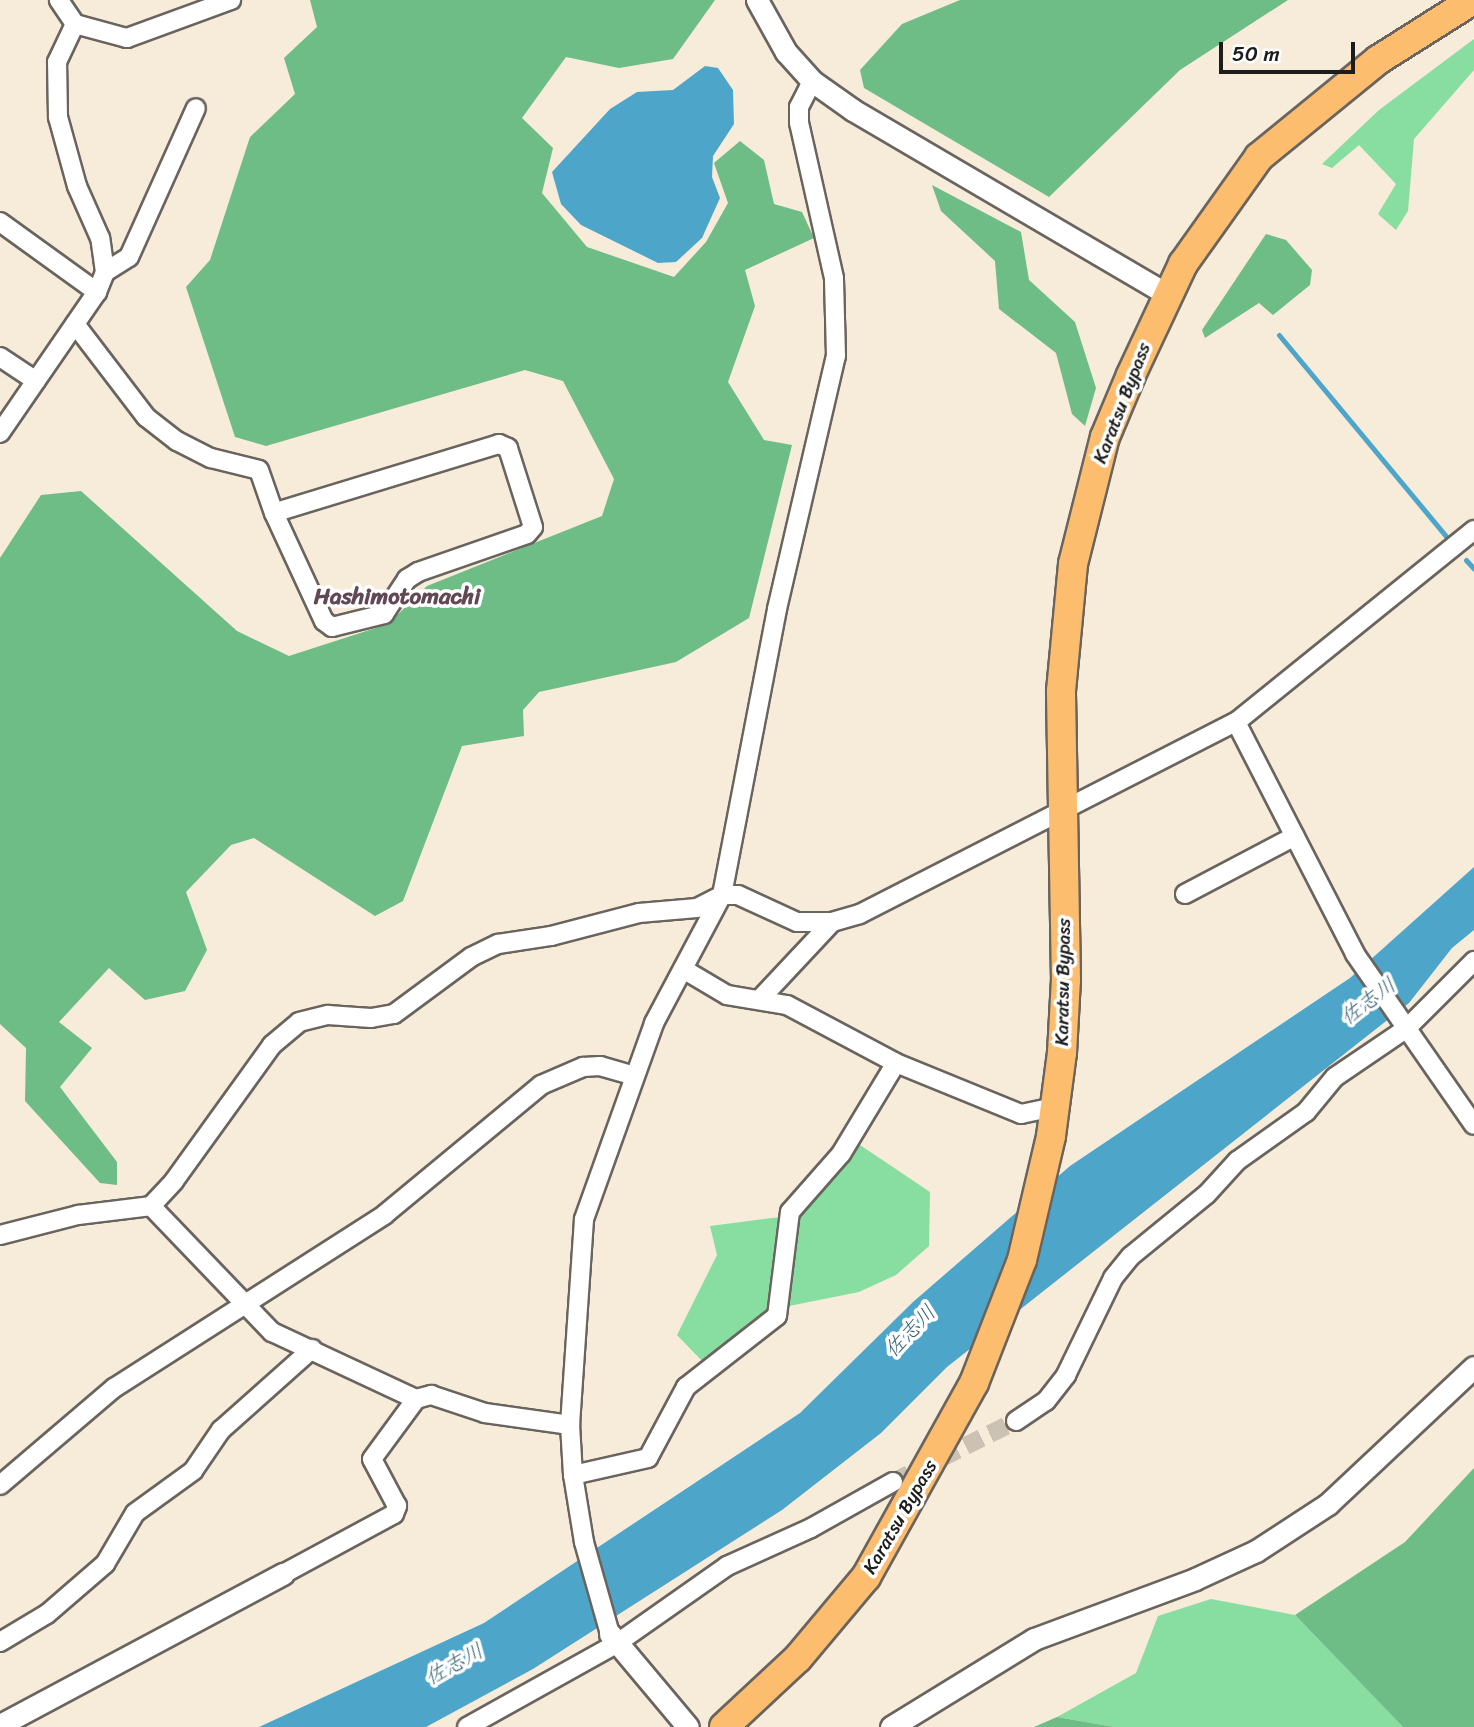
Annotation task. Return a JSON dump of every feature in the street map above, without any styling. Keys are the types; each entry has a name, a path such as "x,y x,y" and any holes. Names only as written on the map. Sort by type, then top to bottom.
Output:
{"highway":[{"name":"Karatsu Bypass","path":"724,1727 798,1658 866,1577 974,1382 1022,1260 1051,1136 1066,980 1061,691 1073,564 1105,437 1167,294 1183,264 1245,182 1259,157 1319,105 1378,60 1473,0"},
{"name":"Karatsu Bypass","path":"1245,182 1269,169 1386,73 1474,20"}],"street":[{"path":"59,0 75,24 127,38 231,0"},
{"path":"757,0 786,52 812,81 853,110 1167,294"},
{"path":"0,433 97,292 105,272 100,238 69,163 58,117 57,62 75,24"},
{"path":"688,1727 613,1639 584,1542 573,1475 570,1424 584,1220 632,1075 722,895 777,609 836,356 834,278 799,123 799,107 812,81"},
{"path":"105,272 129,257 196,108"},
{"path":"0,222 97,292"},
{"path":"75,324 116,382 167,433 211,458 259,470 274,513 324,621 332,627 384,614 407,579 418,572 527,534 533,527 508,449 499,444 274,513"},
{"path":"0,357 36,381"},
{"path":"0,1235 78,1215 151,1206 174,1181 272,1045 299,1022 328,1015 371,1018 394,1014 471,957 498,944 551,936 639,913 697,908 722,895 738,895 797,922 832,922 860,914 1063,813 1236,722 1474,530"},
{"path":"1236,722 1355,954 1474,1125"},
{"path":"1185,894 1295,836"},
{"path":"761,998 832,922"},
{"path":"1016,1422 1046,1401 1066,1375 1113,1278 1131,1256 1207,1195 1237,1161 1306,1112 1335,1077 1407,1028 1474,961"},
{"path":"683,969 727,995 761,998 787,1005 896,1063 1021,1114 1055,1107"},
{"path":"573,1475 648,1458 686,1387 777,1316 790,1212 841,1154 896,1063"},
{"path":"0,1485 114,1388 384,1215 552,1079 583,1067 600,1066 632,1075"},
{"path":"151,1206 272,1332 416,1399"},
{"path":"0,1642 47,1614 105,1564 135,1513 193,1471 221,1430 313,1349"},
{"path":"891,1727 1034,1639 1195,1579 1256,1551 1328,1504 1474,1367"},
{"path":"0,1725 394,1514 397,1506 373,1459 416,1399 430,1395 485,1413 570,1424"},
{"path":"467,1727 727,1566 811,1528 893,1482"}],"green space":[{"path":"310,0 715,0 673,59 619,68 566,57 522,118 553,148 542,193 587,247 674,277 706,242 728,203 714,163 740,141 764,160 774,204 802,212 814,238 745,270 755,306 728,382 764,440 792,445 749,618 676,662 539,692 523,710 524,736 462,746 403,901 375,916 254,838 231,845 186,892 207,950 185,991 145,1000 109,968 59,1022 92,1048 60,1087 117,1162 117,1185 100,1183 25,1101 26,1048 0,1024 0,558 41,495 81,491 237,631 289,656 388,624 427,586 602,516 614,479 563,381 525,370 266,446 235,437 186,287 210,260 250,137 295,94 284,58 317,27"},
{"path":"960,0 1288,0 1180,70 1049,197 864,88 860,70 902,24"},
{"path":"1474,39 1474,70 1414,139 1408,211 1396,230 1378,214 1396,184 1359,145 1332,168 1322,164 1379,110"},
{"path":"932,185 1021,232 1029,280 1075,322 1096,388 1085,426 1072,414 1056,353 999,309 995,261 941,211"},
{"path":"1266,234 1286,240 1312,270 1310,285 1273,315 1259,303 1205,338 1202,330"},
{"path":"857,1143 930,1192 929,1246 896,1275 859,1292 774,1309 706,1365 677,1335 717,1255 710,1226 796,1215"},
{"path":"1474,1468 1474,1727 1403,1727 1295,1615 1405,1542"},
{"path":"1211,1599 1295,1615 1403,1727 1114,1727 1057,1717 1136,1673 1158,1616"},
{"path":"1057,1717 1114,1727 1034,1727"}],"water":[{"path":"705,66 718,68 733,90 734,124 713,156 712,177 720,198 702,238 676,262 658,263 581,225 561,204 552,172 610,109 637,92 673,90"},
{"name":"佐志川","path":"1474,867 1474,930 1452,948 1409,1003 947,1367 881,1433 782,1510 533,1669 426,1727 259,1727 484,1623 800,1413 913,1302 1070,1166 1350,978"}],"waterway":[{"path":"1279,335 1446,536"},
{"path":"1466,560 1474,569"}],"tunnel":[{"path":"893,1482 1016,1421"}],"district":[{"name":"Hashimotomachi","path":"397,597"}]}
